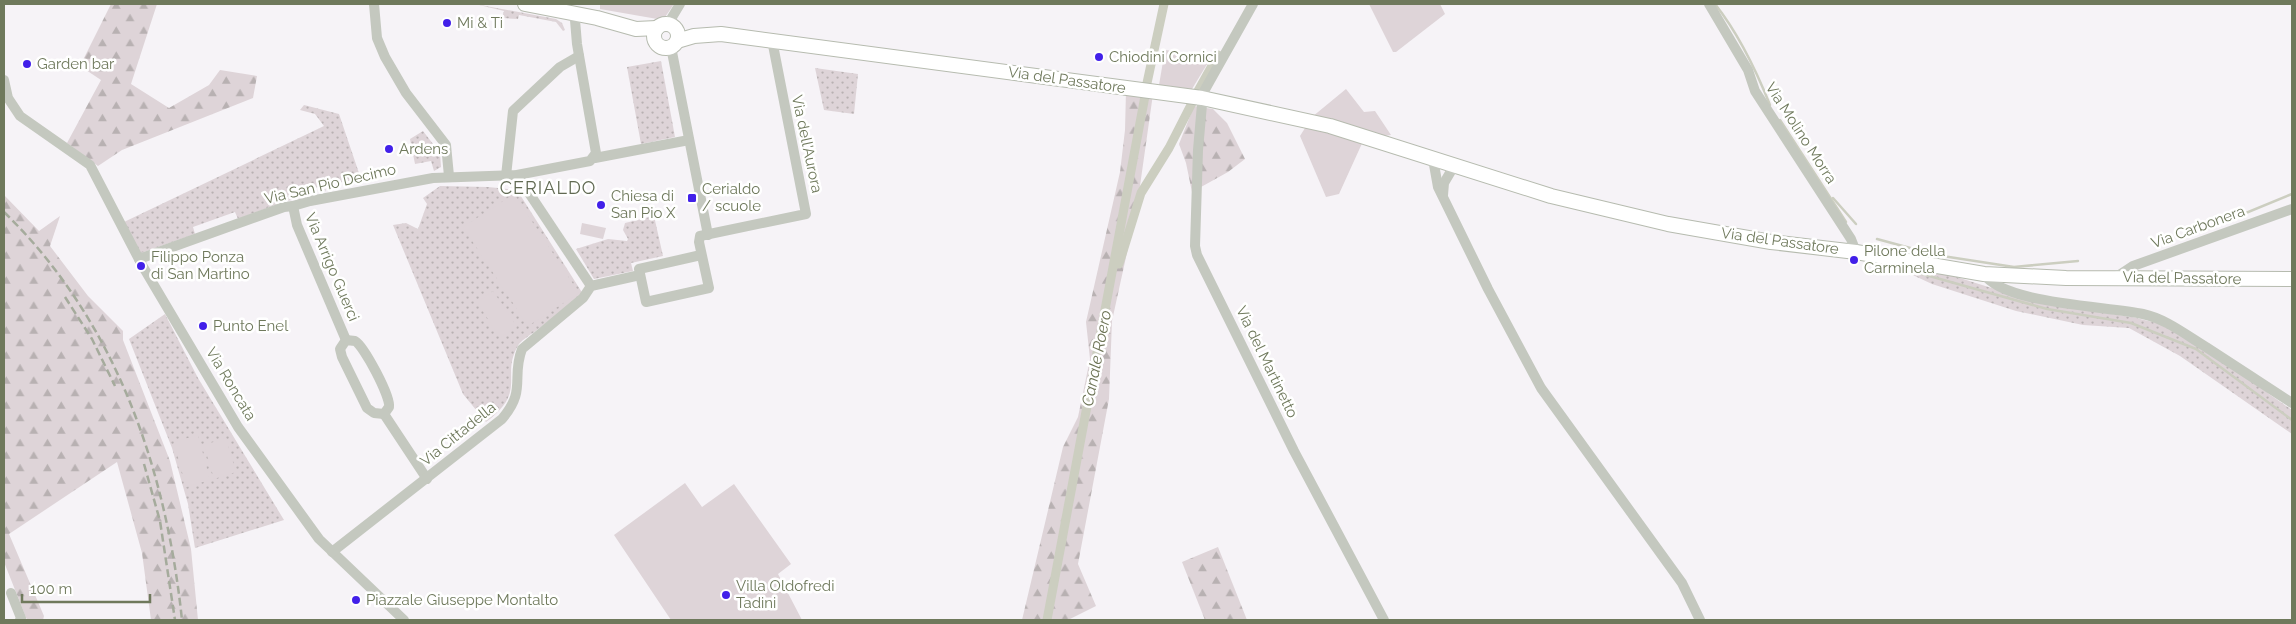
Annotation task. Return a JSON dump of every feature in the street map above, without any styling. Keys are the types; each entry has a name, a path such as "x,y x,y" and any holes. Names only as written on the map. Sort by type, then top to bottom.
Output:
{"street":[{"path":"374,4 377,38 406,94 446,145 449,176"},
{"name":"Via del Passatore","path":"525,4 561,7 576,13 636,29 667,35 721,34 772,40 1202,98 1330,126 1551,196 1668,224 1770,242 1856,252 1984,274 2066,278 2292,279"},
{"path":"680,4 667,35 708,235 700,236 699,242 709,288 646,302 639,269 701,255"},
{"path":"1202,98 1203,93 1253,4"},
{"name":"Via Molino Morra","path":"1709,4 1748,70 1755,91 1851,238 1856,252"},
{"path":"576,13 579,56 596,150 595,158"},
{"name":"Via dell'Aurora","path":"708,235 806,214 772,40"},
{"path":"506,176 513,111 560,67 579,56"},
{"name":"Via Roncata","path":"4,80 8,98 20,116 90,165 139,259 238,427 319,539 404,620"},
{"name":"Via del Martinetto","path":"1202,98 1198,150 1197,255 1294,451 1384,620"},
{"name":"Via San Pio Decimo","path":"139,259 298,203 364,189 449,176 518,176 585,164 595,158 689,140"},
{"path":"1433,159 1438,187 1442,196 1541,388 1682,583 1700,620"},
{"path":"1442,196 1444,183 1454,166"},
{"path":"518,176 590,286 640,275"},
{"name":"Via Arrigo Guerci","path":"293,206 297,225 346,340"},
{"name":"Via Carbonera","path":"2115,278 2133,266 2292,209"},
{"path":"1984,274 1988,280 1996,285 2038,299 2098,306 2156,317 2292,402"},
{"name":"Via Cittadella","path":"332,552 502,420 517,396 522,350 583,298 590,286"},
{"name":"Via Arrigo Guerci","path":"346,340 359,343 383,388 390,403 384,414"},
{"name":"Via Arrigo Guerci","path":"346,340 340,349 342,357 370,411 379,415 384,414"},
{"name":"Via Arrigo Guerci","path":"384,414 427,479"},
{"path":"11,593 22,618 20,620"}],"green space":[{"path":"111,4 157,4 131,84 169,108 209,85 220,70 257,76 253,98 122,150 98,166 67,143 101,80 80,66"},
{"path":"475,4 556,19 562,23 565,30 563,31 556,22 519,15 518,19 502,18 504,11"},
{"path":"600,4 674,4 663,20 600,9"},
{"path":"1369,4 1440,4 1445,14 1396,52 1393,52"},
{"path":"1165,50 1212,56 1192,89 1159,85"},
{"path":"661,61 675,137 641,144 627,67"},
{"path":"815,68 858,74 854,114 824,110"},
{"path":"1346,89 1364,112 1375,111 1391,135 1364,139 1339,194 1326,197 1300,136 1312,117"},
{"path":"1126,91 1153,94 1137,207 1112,321 1109,399 1078,564 1096,606 1068,620 1022,620 1063,447 1078,417 1090,359 1086,322 1120,172 1125,130"},
{"path":"304,105 339,114 361,179 325,185 326,192 323,186 304,190 305,197 283,202 238,219 235,212 193,227 195,234 141,253 138,251 124,222 324,126 315,114 300,110"},
{"path":"1194,106 1213,109 1227,123 1245,159 1228,172 1192,192 1186,163 1179,144"},
{"path":"423,131 440,153 441,167 434,171 431,161 415,164 410,139"},
{"path":"440,186 517,190 583,294 519,344 511,365 510,392 499,411 486,422 463,394 393,225 406,223 418,229 427,204 423,198"},
{"path":"514,194 579,293 528,326 463,227"},
{"path":"4,195 39,231 60,216 50,246 88,296 123,331 123,340 170,461 191,549 198,620 151,620 142,553 117,462 9,534 44,616 43,620 27,620 4,562"},
{"path":"654,216 663,256 631,263 633,271 594,279 576,249 608,239 627,241 628,239 623,230 625,223"},
{"path":"582,223 606,228 603,239 580,234"},
{"path":"1877,260 1947,274 2043,304 2132,317 2161,324 2239,364 2269,394 2292,410 2292,434 2180,356 2129,328 2083,325 2016,311 1932,284 1904,271 1877,265"},
{"path":"493,291 517,327 500,338 477,302"},
{"path":"165,314 198,378 284,520 195,548 188,504 172,448 129,339"},
{"path":"198,435 210,480 186,487 174,442"},
{"path":"226,438 236,472 214,479 204,445"},
{"path":"685,483 702,507 734,484 791,564 778,574 802,620 671,620 614,535"},
{"path":"1218,547 1247,620 1205,620 1182,562"}],"waterway":[{"path":"1147,83 1164,4"},
{"path":"1715,4 1746,52 1770,105"},
{"path":"1198,91 1218,55"},
{"name":"Canale Roero","path":"1047,620 1145,96"},
{"path":"1119,264 1141,193 1169,148 1193,101"},
{"path":"1780,120 1846,222"},
{"path":"2190,236 2292,194"},
{"path":"1833,198 1856,224"},
{"path":"1877,239 1936,255 2014,267 2078,261"},
{"path":"1883,263 2047,309 2131,323 2196,349 2292,420"}],"railway":[{"path":"4,212 43,255 77,300 105,349 129,400 148,453 163,507 174,563 182,620"},
{"path":"65,297 92,339 115,386"},
{"path":"144,464 160,521 175,620"}],"place":[{"name":"Mi & Ti","path":"447,23"},
{"name":"Chiodini Cornici","path":"1099,57"},
{"name":"Garden bar","path":"27,64"},
{"name":"Ardens","path":"389,149"},
{"name":"Cerialdo / scuole","path":"692,198"},
{"name":"Chiesa di San Pio X","path":"601,205"},
{"name":"Pilone della Carminela","path":"1854,260"},
{"name":"Filippo Ponza di San Martino","path":"141,266"},
{"name":"Punto Enel","path":"203,326"},
{"name":"Villa Oldofredi Tadini","path":"726,595"},
{"name":"Piazzale Giuseppe Montalto","path":"356,600"}],"district":[{"name":"CERIALDO","path":"548,188"}]}
